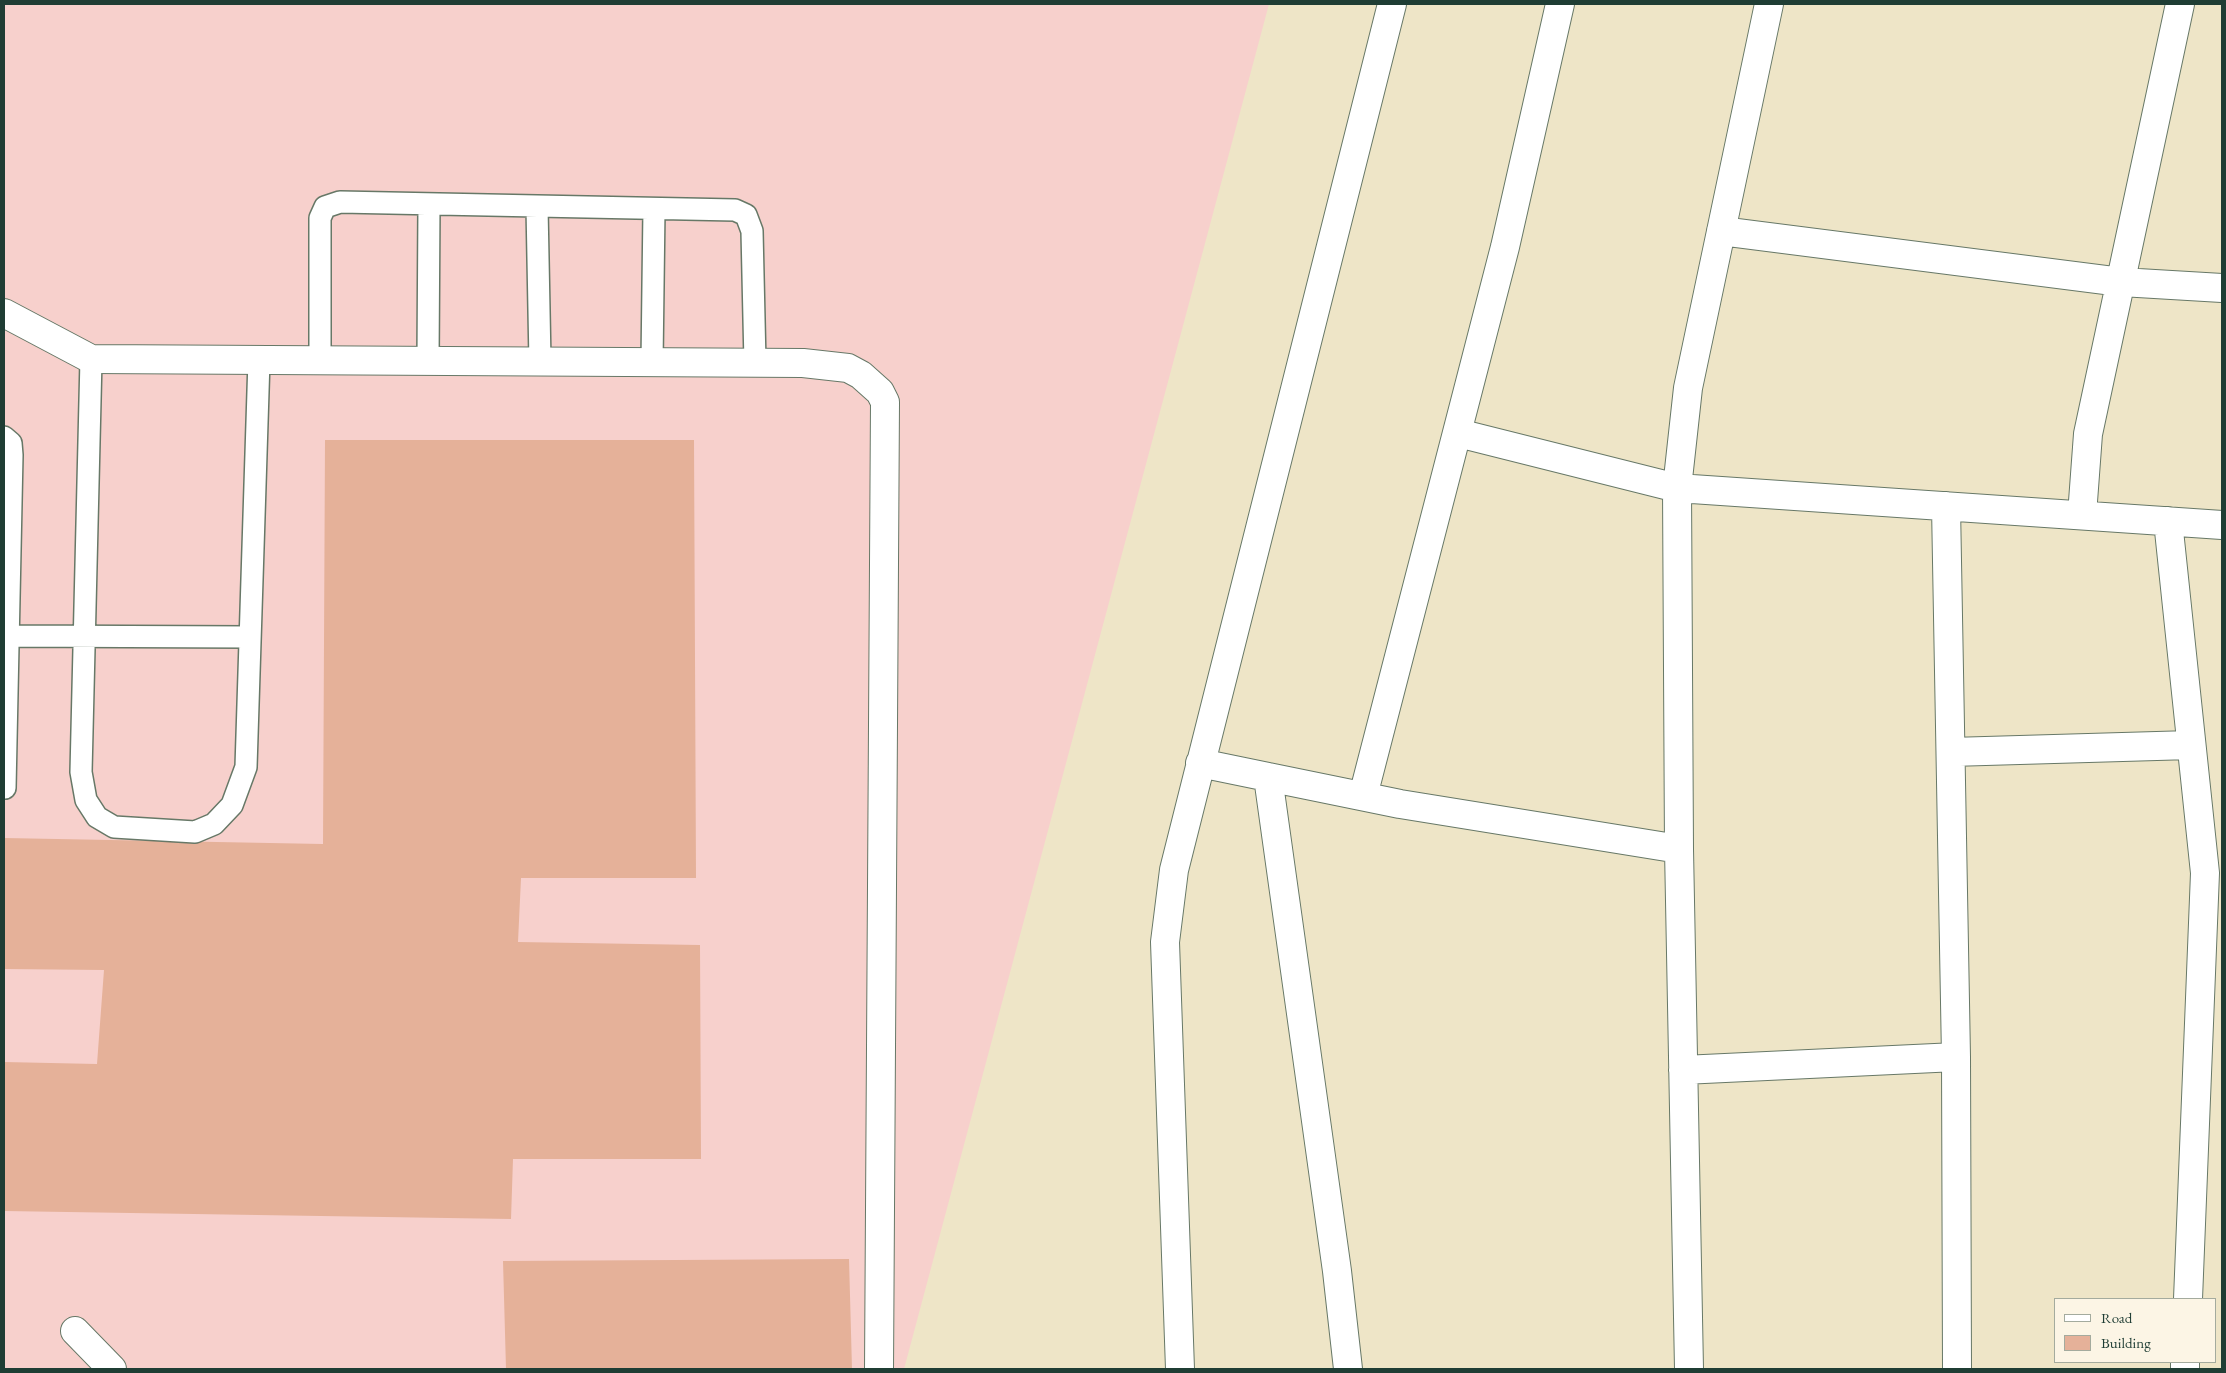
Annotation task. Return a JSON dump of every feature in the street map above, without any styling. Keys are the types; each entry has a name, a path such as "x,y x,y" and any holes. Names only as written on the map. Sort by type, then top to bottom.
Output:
{"street":[{"path":"1180,1369 1166,942 1174,870 1392,4"},
{"path":"1364,796 1505,247 1560,4"},
{"path":"1689,1369 1683,1070 1677,488 1688,388 1769,4"},
{"path":"2082,515 2088,434 2180,4"},
{"path":"1721,231 2121,282 2222,288"},
{"path":"4,313 91,359 803,363 848,368 871,383 880,392 885,402 879,1369"},
{"path":"1458,433 1677,488 2222,525"},
{"path":"1946,506 1956,1057 1957,1369"},
{"path":"2168,521 2205,873 2188,1298"},
{"path":"1950,752 2191,745"},
{"path":"1200,763 1364,796 1680,849"},
{"path":"1268,777 1337,1271 1348,1369"},
{"path":"1683,1070 1956,1057"},
{"path":"75,1332 112,1369"}],"lane":[{"path":"320,360 320,218 326,207 340,202 735,210 746,215 752,230 755,363"},
{"path":"428,361 429,204"},
{"path":"537,207 540,362"},
{"path":"652,362 654,209"},
{"path":"91,359 81,772 86,800 97,817 114,827 195,832 214,824 232,805 246,768 259,360"},
{"path":"4,437 11,442 7,532 5,788"},
{"path":"6,636 250,638"}],"shaded area":[{"path":"4,4 1269,4 904,1369 4,1369"}],"building":[{"path":"325,440 694,440 696,878 521,878 518,942 700,945 701,1159 513,1159 511,1219 4,1211 4,1062 97,1064 104,970 4,969 4,838 323,844"},
{"path":"849,1259 852,1369 506,1369 503,1261"}]}
